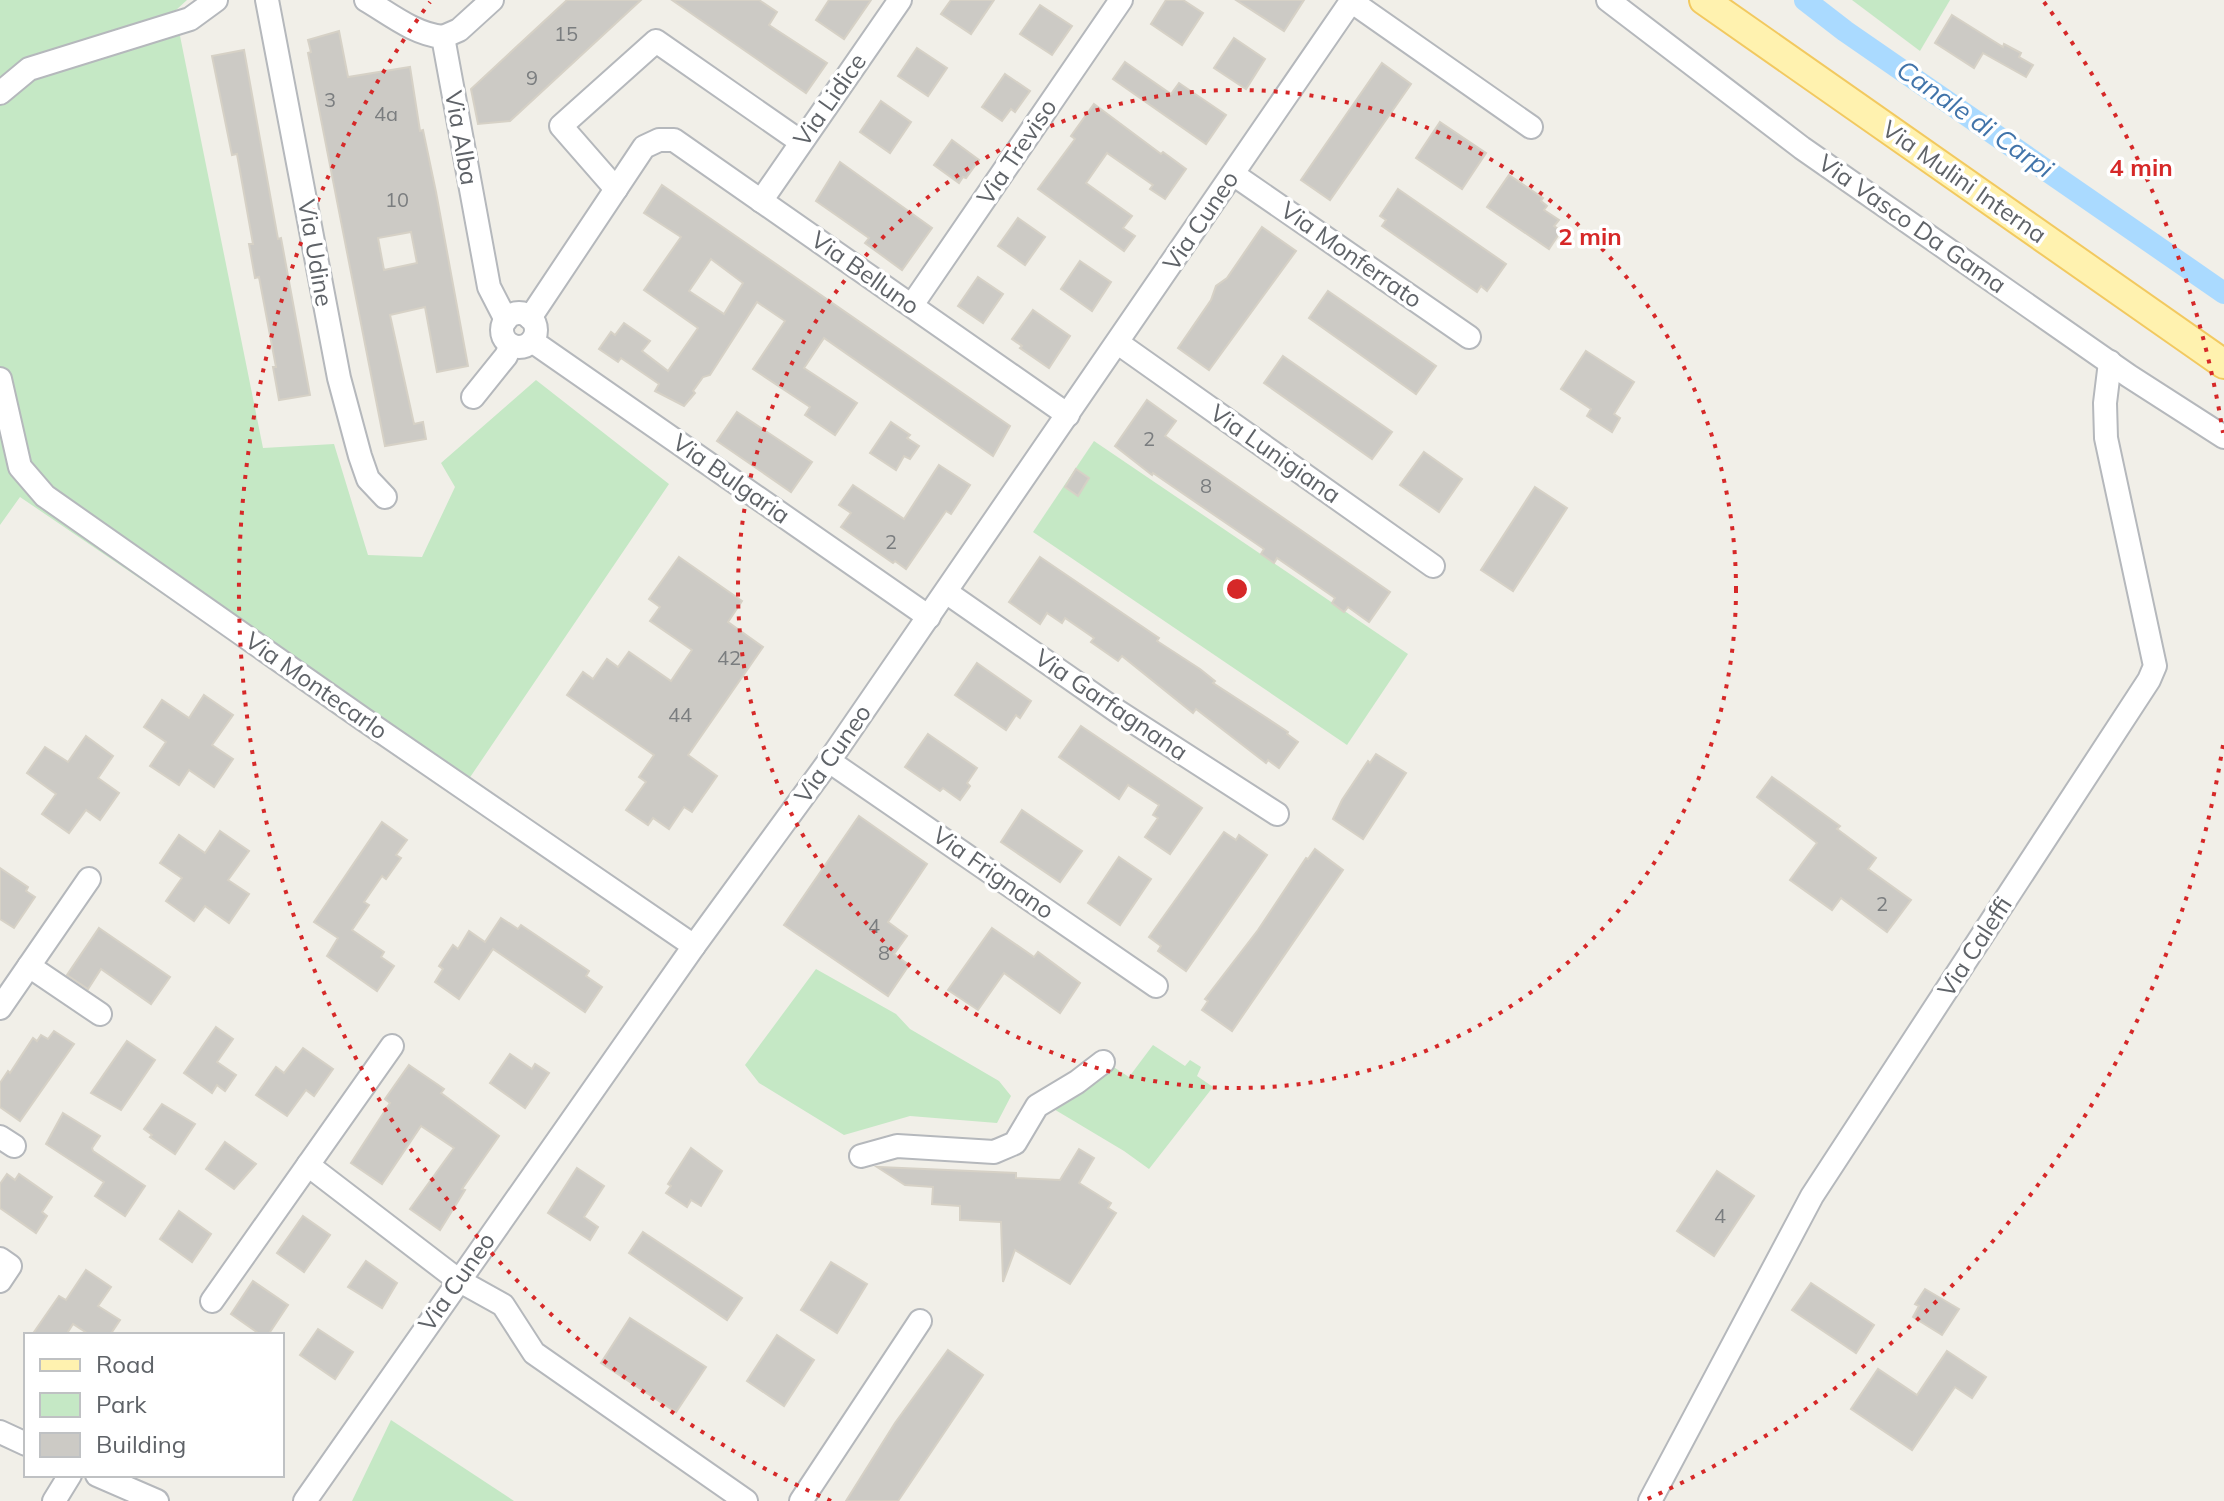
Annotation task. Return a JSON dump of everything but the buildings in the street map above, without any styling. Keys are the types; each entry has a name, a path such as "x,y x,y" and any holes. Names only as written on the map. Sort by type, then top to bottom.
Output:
{"main road":[{"name":"Via Mulini Interna","path":"1704,0 2224,364"}],"street":[{"path":"0,93 29,69 190,19 216,0"},
{"name":"Via Udine","path":"267,0 339,378 368,479 385,497"},
{"path":"366,0 429,36 443,37 459,30 492,0"},
{"name":"Via Lidice","path":"761,201 900,0"},
{"name":"Via Treviso","path":"912,305 1121,0"},
{"path":"1352,0 1531,127"},
{"name":"Via Cuneo","path":"305,1501 694,946 829,761 1352,0"},
{"name":"Via Vasco Da Gama","path":"1608,0 1802,148 2110,362 2224,437"},
{"name":"Via Alba","path":"443,37 489,287 506,320"},
{"path":"530,318 616,189 561,126 656,41 801,142"},
{"name":"Via Belluno","path":"616,189 644,147 659,140 674,140 1068,415"},
{"name":"Via Monferrato","path":"1233,174 1469,337"},
{"path":"473,397 506,356 521,343 536,327 530,318 515,314 506,320 502,331 507,342 521,343"},
{"name":"Via Bulgaria","path":"521,343 929,617"},
{"name":"Via Lunigiana","path":"1118,343 1433,566"},
{"name":"Via Caleffi","path":"1650,1501 1812,1196 2149,680 2155,666 2106,438 2105,403 2110,362"},
{"name":"Via Montecarlo","path":"0,379 20,467 45,496 694,946"},
{"name":"Via Garfagnana","path":"946,592 1117,711 1277,814"},
{"name":"Via Frignano","path":"829,761 1156,986"},
{"path":"0,1008 89,879"},
{"path":"29,966 100,1014"},
{"path":"212,1301 392,1046"},
{"path":"861,1156 897,1146 994,1152 1015,1143 1037,1106 1103,1062"},
{"path":"308,1165 458,1280 503,1305 534,1353 746,1501"},
{"path":"0,1259 10,1266 0,1281"},
{"path":"801,1501 920,1321"},
{"path":"0,1432 24,1443"},
{"path":"54,1501 69,1477"},
{"path":"102,1477 157,1501"}],"green space":[{"path":"0,0 187,0 175,11 263,448 334,444 368,555 422,557 455,487 441,463 536,380 669,484 458,795 20,497 0,525"},
{"path":"1852,0 1950,0 1920,51"},
{"path":"1094,441 1408,654 1347,745 1033,532"},
{"path":"816,969 896,1014 910,1029 999,1081 1011,1096 997,1123 910,1116 844,1135 759,1083 745,1065"},
{"path":"1153,1045 1185,1066 1190,1060 1201,1067 1197,1076 1213,1087 1149,1169 1042,1102 1112,1066 1129,1077"},
{"path":"391,1420 514,1501 352,1501"}],"waterway":[{"name":"Canale di Carpi","path":"1805,0 1845,31 2224,293"}]}
